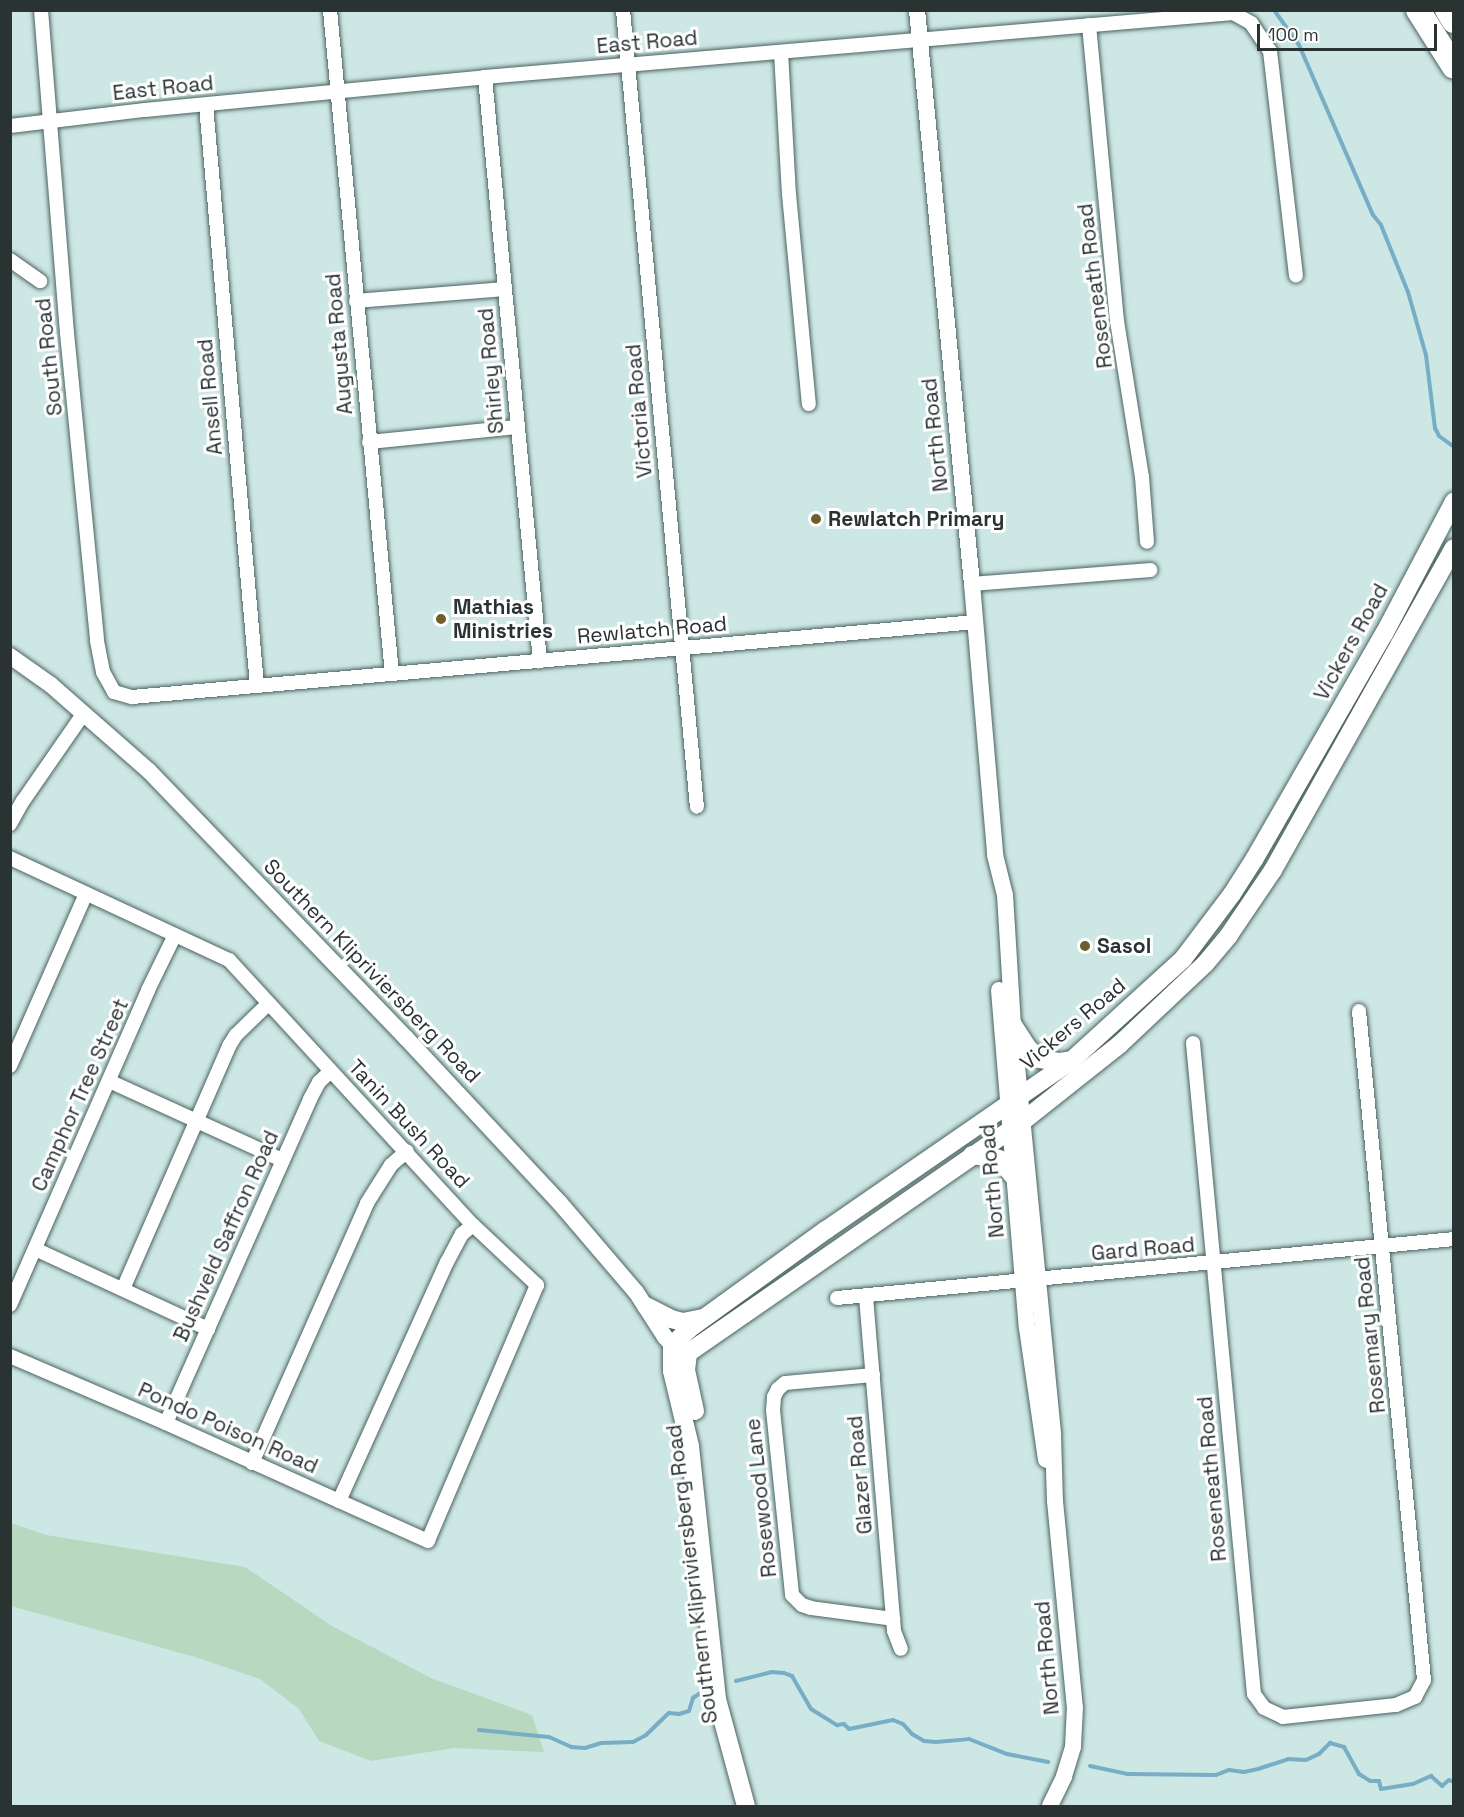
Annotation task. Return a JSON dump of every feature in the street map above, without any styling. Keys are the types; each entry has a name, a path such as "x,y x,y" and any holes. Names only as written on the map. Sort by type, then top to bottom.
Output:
{"highway":[{"path":"1418,10 1454,67"},
{"path":"1447,10 1454,21"}],"main road":[{"name":"Vickers Road","path":"672,1345 705,1318 826,1230 1072,1060 1183,959 1232,894 1379,642 1454,501"},
{"name":"Vickers Road","path":"688,1353 1016,1125 1136,1030 1177,993 1228,935 1278,862 1454,548"},
{"path":"1013,1025 1028,1048 1040,1059 1060,1062 1072,1060"},
{"path":"972,1155 999,1159 1014,1177"},
{"path":"646,1306 682,1322 705,1318"},
{"name":"Southern Klipriviersberg Road","path":"672,1345 672,1371 690,1446 717,1699 746,1806"},
{"name":"Southern Klipriviersberg Road","path":"688,1353 686,1370 702,1453 726,1700 757,1806"}],"street":[{"name":"South Road","path":"41,10 49,122 97,641 106,680 118,694"},
{"name":"Augusta Road","path":"330,10 392,674"},
{"name":"Victoria Road","path":"623,10 697,807"},
{"name":"North Road","path":"917,10 972,584 995,855 1005,895 1013,1025 1013,1101"},
{"name":"East Road","path":"10,126 485,77 1233,13 1251,23 1270,51 1296,275"},
{"name":"Roseneath Road","path":"1089,25 1117,321 1142,477 1148,542"},
{"path":"780,52 789,194 809,404"},
{"name":"Shirley Road","path":"485,77 540,661"},
{"name":"Ansell Road","path":"206,105 257,686"},
{"path":"10,260 40,281"},
{"path":"356,301 505,288"},
{"path":"369,442 517,427"},
{"path":"972,584 1150,570"},
{"name":"Rewlatch Road","path":"118,694 132,697 975,622"},
{"name":"Southern Klipriviersberg Road","path":"10,656 84,713 149,771 406,1038 598,1245 646,1306 672,1345 688,1353"},
{"path":"10,824 23,801 84,713"},
{"name":"North Road","path":"995,855 994,918 1031,1281 1041,1437 1055,1501 1075,1707 1075,1738 1064,1777 1050,1806"},
{"name":"Tanin Bush Road","path":"10,858 229,960 473,1225 537,1285 428,1541"},
{"path":"10,1066 86,894"},
{"name":"Camphor Tree Street","path":"10,1305 148,990 175,935"},
{"path":"123,1289 228,1046 268,1004"},
{"name":"Rosemary Road","path":"1359,1011 1423,1655"},
{"name":"Roseneath Road","path":"1193,1043 1256,1699 1269,1711 1283,1717 1396,1705 1415,1697 1423,1686 1423,1655"},
{"name":"Bushveld Saffron Road","path":"166,1423 310,1099 320,1082 332,1071"},
{"path":"109,1081 282,1160"},
{"name":"North Road","path":"1016,1125 1014,1177 1031,1281"},
{"path":"252,1463 367,1203 391,1165 407,1151"},
{"path":"339,1501 447,1262 462,1234 473,1225"},
{"name":"Gard Road","path":"837,1298 1454,1239"},
{"path":"35,1249 207,1329"},
{"name":"Glazer Road","path":"866,1297 893,1619 900,1649"},
{"name":"Pondo Poison Road","path":"10,1356 166,1423 428,1541"},
{"name":"Rosewood Lane","path":"873,1375 785,1383 774,1397 773,1410 792,1595 802,1605 811,1608 893,1619"}],"green space":[{"path":"11,1523 46,1535 245,1567 332,1626 431,1678 532,1715 544,1752 454,1748 371,1761 319,1741 299,1709 260,1679 195,1657 11,1606"}],"waterway":[{"path":"1274,10 1299,45 1373,215 1381,225 1408,292 1426,355 1435,428 1439,436 1454,447"},
{"path":"736,1681 772,1672 784,1673 792,1676 811,1709 837,1725 844,1724 849,1729 893,1720 903,1724 912,1734 924,1741 969,1739 1007,1754 1048,1762"},
{"path":"479,1730 549,1737 571,1747 585,1748 601,1743 633,1742 646,1735 669,1713 679,1714 689,1711 693,1698 706,1689"},
{"path":"1090,1766 1127,1774 1216,1775 1229,1770 1244,1772 1258,1769 1288,1759 1306,1760 1319,1754 1330,1743 1344,1747 1359,1774 1370,1781 1379,1781 1381,1789 1413,1784 1431,1776 1442,1786 1449,1780 1454,1782"}],"place":[{"name":"Rewlatch Primary","path":"816,519"},
{"name":"Mathias Ministries","path":"441,619"},
{"name":"Sasol","path":"1085,946"}]}
